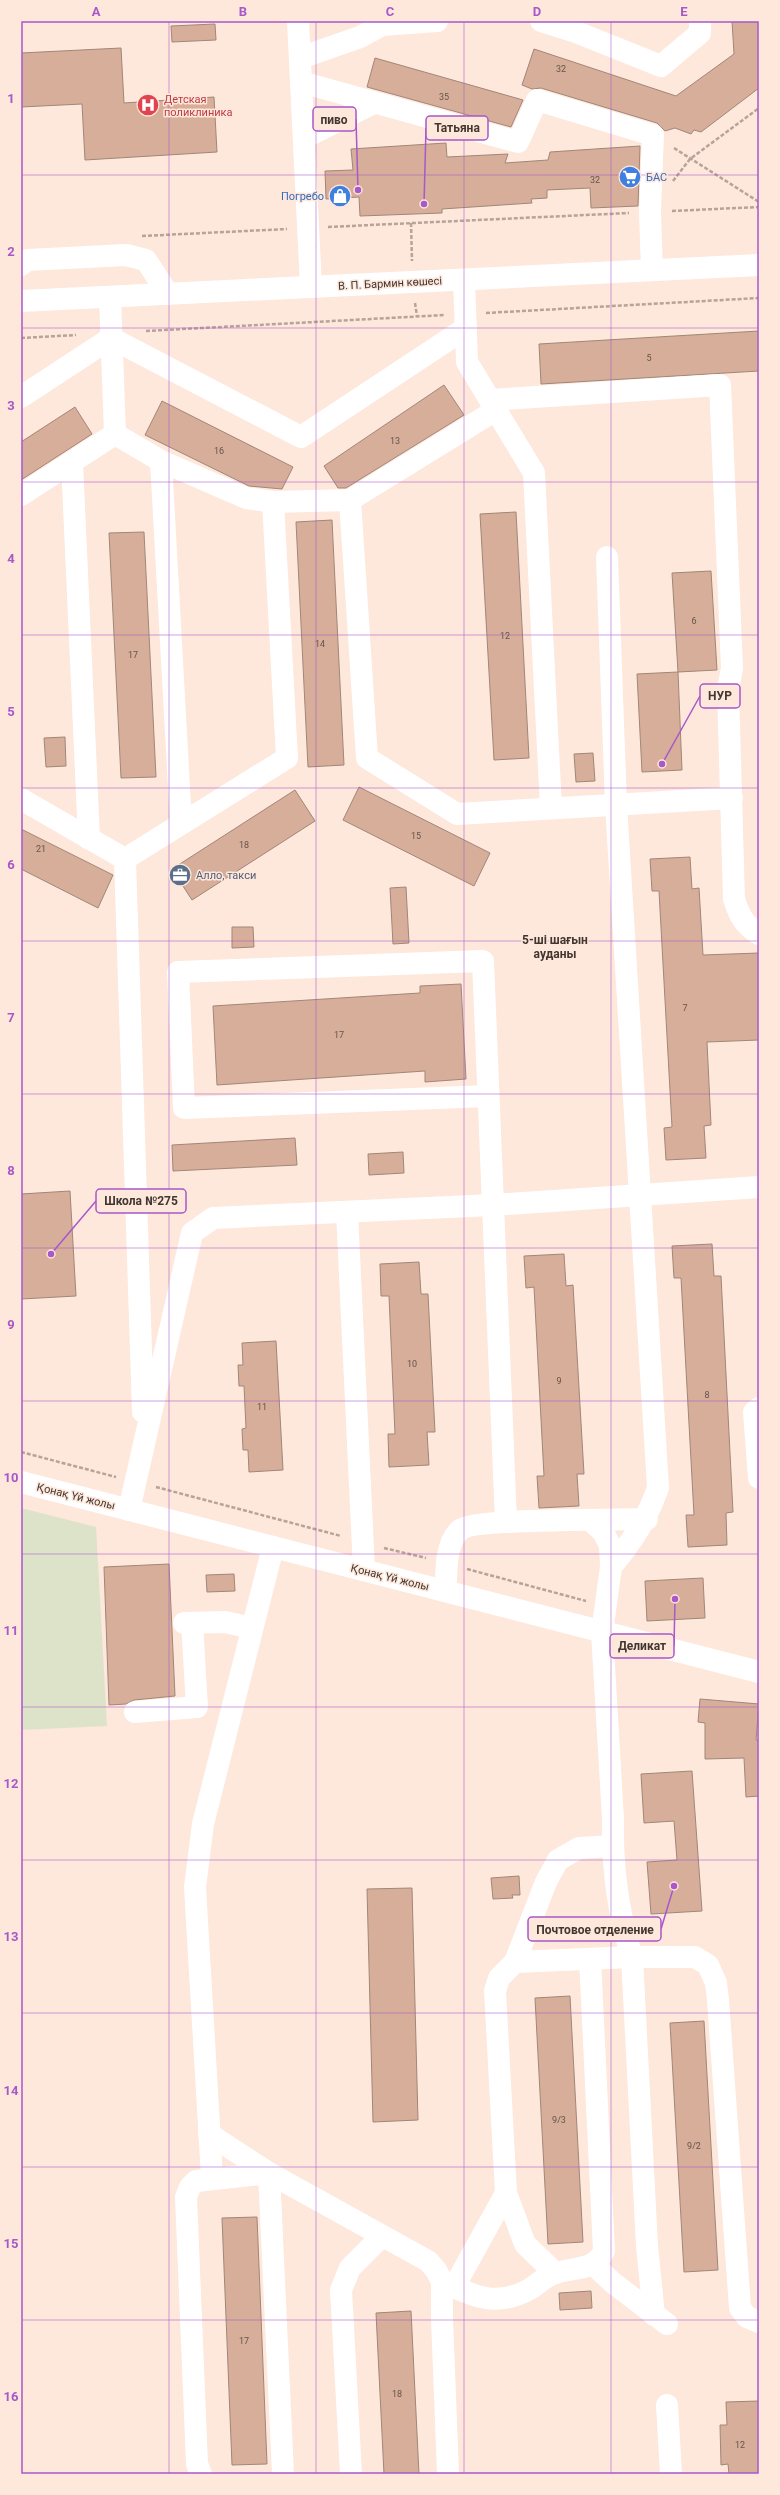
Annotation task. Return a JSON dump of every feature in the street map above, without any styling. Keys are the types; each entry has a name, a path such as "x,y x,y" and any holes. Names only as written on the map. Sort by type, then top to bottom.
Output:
{"street":[{"path":"298,21 311,287"},
{"path":"300,58 360,37 381,23 437,21"},
{"path":"541,21 576,32 661,66 700,33 700,21"},
{"path":"301,82 518,142 537,100 654,135 650,212 652,270"},
{"path":"304,138 374,103"},
{"path":"21,265 27,260 126,255 146,260 168,294"},
{"name":"В. П. Бармин көшесі","path":"21,301 759,265"},
{"path":"464,280 467,362 534,473 551,808"},
{"path":"110,297 115,434"},
{"path":"111,336 301,437 465,321"},
{"path":"21,397 111,336"},
{"path":"115,434 161,461 246,498 273,502 350,500 493,405 720,385 732,668 728,690 734,899 740,917 751,929 759,934"},
{"path":"21,494 115,434"},
{"path":"161,461 181,824"},
{"path":"72,462 89,839"},
{"path":"350,500 367,758 457,814 732,798"},
{"path":"125,860 287,758 273,502"},
{"path":"607,557 616,805 658,1488 646,1519 636,1536 611,1567"},
{"path":"21,799 125,860"},
{"path":"125,860 141,1382 145,1435"},
{"path":"488,1096 184,1108 178,972 483,960 506,1522"},
{"path":"129,1510 192,1233 213,1218 492,1205 759,1187"},
{"path":"347,1212 364,1570"},
{"path":"759,1408 754,1412 759,1478"},
{"name":"Қонақ Үй жолы","path":"21,1482 759,1672"},
{"path":"446,1591 447,1564 456,1534 461,1529 506,1522 646,1519"},
{"path":"590,1520 603,1532 610,1546 611,1567 607,1606 602,1632 613,1819 612,1846 621,1924 632,1957 647,2246 660,2319 612,2282 593,2264"},
{"path":"212,2177 195,1887 203,1824 273,1547"},
{"path":"135,1712 197,1707 188,1623 225,1622 252,1628"},
{"path":"555,2273 525,2244 506,2192 495,1991 499,1978 515,1962 546,1882 558,1860 579,1848 612,1846"},
{"path":"515,1962 590,1958 695,1957 708,1965 716,1983 740,2308 747,2317 759,2322"},
{"path":"209,2134 269,2173 381,2237 428,2261 448,2285 484,2299 510,2298 555,2273 593,2264 601,2257 604,2251 590,1958"},
{"path":"201,2474 197,2464 186,2197 190,2187 196,2181 212,2177 269,2173"},
{"path":"269,2173 283,2474"},
{"path":"448,2474 442,2318 448,2285 506,2192"},
{"path":"351,2474 341,2290 350,2268 381,2237"},
{"path":"667,2405 671,2474"}],"path":[{"path":"672,182 690,159 759,108"},
{"path":"654,135 759,202"},
{"path":"141,236 759,207"},
{"path":"142,332 465,321 759,298"},
{"path":"21,338 111,336"},
{"path":"21,1452 607,1606"}],"green space":[{"path":"21,1508 96,1527 107,1726 21,1730"}],"building":[{"path":"732,21 759,21 759,88 701,132 694,130 691,134 675,128 665,131 657,123 541,88 532,89 522,85 534,49 676,96 734,54"},
{"path":"215,24 216,40 172,42 171,26"},
{"name":"Детская поликлиника","path":"121,48 124,103 214,97 217,152 85,160 82,104 21,107 21,53"},
{"path":"375,58 523,100 511,127 367,87"},
{"path":"446,143 447,157 508,154 505,163 548,160 550,152 640,146 638,206 591,208 590,188 547,190 547,198 531,199 532,203 442,209 442,213 360,216 359,197 326,199 325,171 353,170 351,149"},
{"path":"759,331 759,371 541,384 539,344"},
{"path":"444,385 464,415 346,488 338,488 324,466"},
{"path":"162,401 293,467 282,489 249,486 145,435"},
{"path":"75,407 92,434 21,480 21,442"},
{"path":"516,512 529,758 494,760 480,514"},
{"path":"332,520 344,765 308,767 296,522"},
{"path":"144,532 156,777 121,778 109,533"},
{"path":"711,571 717,670 678,672 672,573"},
{"path":"678,672 682,770 642,772 637,674"},
{"path":"65,737 66,766 46,767 44,738"},
{"path":"593,753 595,781 576,782 574,754"},
{"path":"359,787 490,853 474,886 343,820"},
{"path":"295,790 315,821 192,900 172,869"},
{"path":"21,829 113,875 98,908 21,869"},
{"path":"690,857 692,889 699,888 703,955 759,953 759,1040 707,1042 711,1125 704,1126 706,1158 666,1160 664,1128 672,1127 659,891 652,891 650,859"},
{"path":"406,887 409,943 393,944 390,888"},
{"path":"232,927 253,927 254,947 232,948"},
{"path":"461,984 466,1079 425,1082 425,1071 217,1085 213,1006 420,993 420,986"},
{"path":"295,1138 297,1165 173,1171 172,1145"},
{"path":"403,1152 404,1173 369,1175 368,1154"},
{"path":"70,1191 76,1296 21,1299 21,1194"},
{"path":"712,1244 714,1276 721,1276 733,1512 726,1513 727,1545 688,1547 686,1515 694,1515 681,1278 674,1278 672,1246"},
{"path":"564,1254 566,1286 573,1285 584,1474 577,1474 579,1506 539,1508 537,1476 544,1476 534,1287 526,1288 524,1256"},
{"path":"419,1262 421,1294 428,1294 435,1432 427,1432 429,1465 389,1467 388,1434 395,1434 389,1296 381,1296 380,1264"},
{"path":"276,1341 283,1470 249,1472 248,1450 243,1450 242,1429 246,1428 244,1386 239,1386 238,1365 243,1365 242,1343"},
{"path":"169,1564 175,1696 134,1700 126,1704 109,1705 104,1567"},
{"path":"234,1574 235,1591 207,1592 206,1575"},
{"path":"703,1578 705,1618 647,1621 645,1581"},
{"path":"700,1699 759,1704 756,1740 759,1740 759,1796 746,1797 744,1758 705,1759 705,1723 698,1722"},
{"path":"692,1771 702,1911 651,1914 647,1862 677,1860 674,1821 644,1823 641,1774"},
{"path":"519,1876 520,1895 512,1895 513,1898 493,1899 491,1878"},
{"path":"412,1888 418,2120 373,2122 367,1889"},
{"path":"570,1996 583,2242 548,2244 535,1998"},
{"path":"704,2021 718,2270 684,2272 670,2023"},
{"path":"257,2217 267,2464 232,2465 222,2218"},
{"path":"591,2291 592,2308 560,2310 559,2293"},
{"path":"411,2311 419,2474 384,2474 376,2313"},
{"path":"759,2401 759,2474 729,2474 728,2464 721,2465 720,2425 727,2425 726,2402"}],"place":[{"name":"Детская поликлиника","path":"148,105"},
{"name":"БАС","path":"630,177"},
{"name":"пиво","path":"358,190"},
{"name":"Погребо","path":"340,196"},
{"name":"Татьяна","path":"424,204"},
{"name":"НУР","path":"662,764"},
{"name":"Алло, такси","path":"180,875"},
{"name":"Школа №275","path":"51,1254"},
{"name":"Деликат","path":"675,1599"},
{"name":"Почтовое отделение","path":"674,1886"}],"district":[{"name":"5-ші шағын ауданы","path":"555,947"}]}
